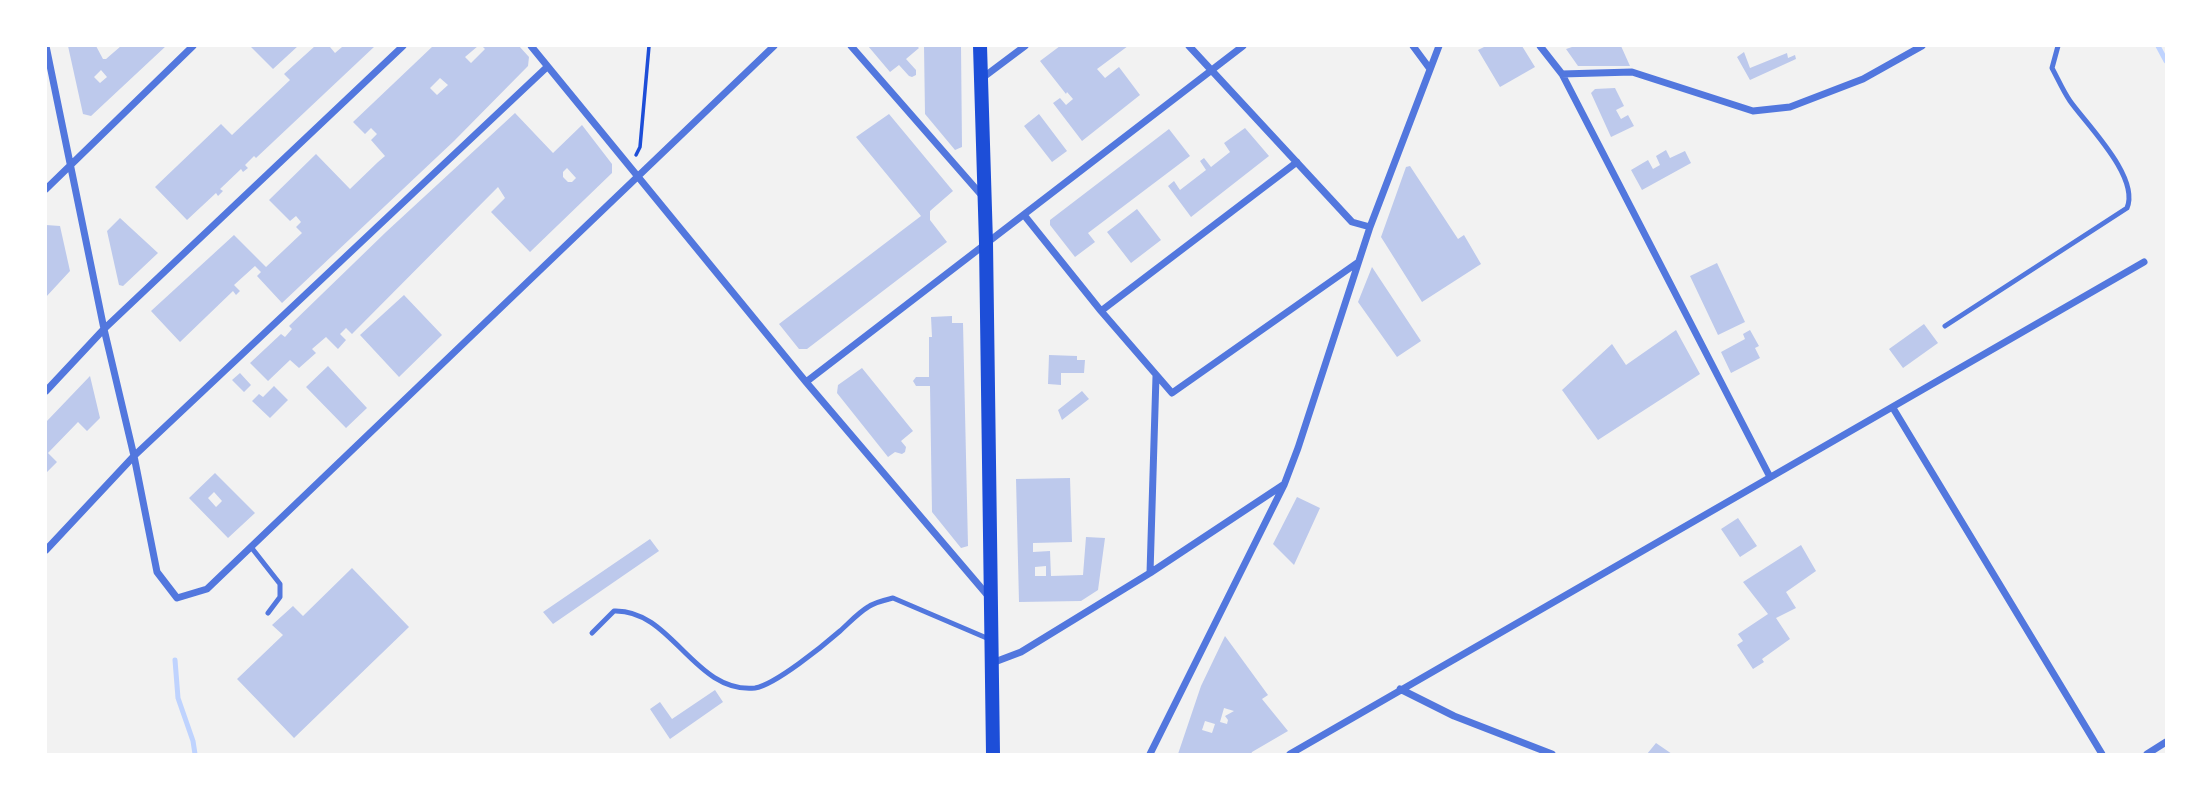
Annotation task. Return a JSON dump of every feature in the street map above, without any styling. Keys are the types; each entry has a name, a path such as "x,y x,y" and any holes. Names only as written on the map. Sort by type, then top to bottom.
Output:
{"main road":[{"path":"980,46 986,243 993,754"}],"street":[{"path":"46,46 157,572 177,598 207,589 774,46"},
{"path":"46,189 193,46"},
{"path":"46,391 104,328 403,46"},
{"path":"531,46 806,382 991,600"},
{"path":"851,46 984,198"},
{"path":"980,80 1025,46"},
{"path":"1189,46 1352,222 1370,227"},
{"path":"806,382 1243,46"},
{"path":"1413,46 1430,69"},
{"path":"1150,754 1284,485 1370,227 1439,46"},
{"path":"1541,46 1562,74 1770,477"},
{"path":"1562,74 1632,72 1753,111 1790,107 1851,84 1922,46"},
{"path":"46,550 134,456 547,67"},
{"path":"1101,312 1297,162"},
{"path":"1024,215 1101,312 1172,394 1358,262"},
{"path":"1290,754 2144,262"},
{"path":"1150,573 1156,375"},
{"path":"1893,408 2102,754"},
{"path":"992,663 1021,652 1150,573 1284,485"},
{"path":"1400,690 1454,716 1552,754"},
{"path":"2147,754 2166,742"}],"lane":[{"path":"1945,326 2127,208 2130,200 2126,181 2103,142 2069,100 2052,68 2058,46"},
{"path":"251,547 280,584 280,597 268,613"},
{"path":"592,633 614,611 627,611 647,619 709,675 734,685 756,688 776,679 836,635 869,606 893,598 992,641"}],"path":[{"path":"630,166 640,147 649,46"}],"building":[{"path":"68,46 96,46 103,59 106,59 121,46 166,46 91,116 83,114","holes":["101,70 107,77 100,83 94,77"]},
{"path":"250,46 298,46 273,69"},
{"path":"315,46 331,46 335,53 342,47 340,46 375,46 256,158 254,156 245,165 248,168 243,172 241,169 220,189 223,191 218,196 216,193 187,220 155,187 221,124 232,135 290,80 284,74"},
{"path":"433,46 478,46 465,57 471,63 485,49 482,46 519,46 529,57 528,66 454,141 282,303 257,276 261,272 255,266 234,285 240,291 236,295 233,291 180,342 151,311 234,235 266,267 302,233 296,227 301,222 296,216 290,221 269,200 316,154 350,189 385,156 371,140 377,134 371,128 365,134 353,122","holes":["440,78 448,85 437,95 430,88"]},
{"path":"868,46 917,46 919,48 906,59 916,70 916,75 909,76 899,65 890,72"},
{"path":"924,46 961,46 962,147 955,150 925,114"},
{"path":"1060,46 1128,46 1097,69 1105,78 1119,67 1140,95 1082,141 1053,103 1060,98 1066,105 1073,99 1040,61"},
{"path":"1486,46 1522,46 1535,67 1500,87 1478,50"},
{"path":"1575,46 1621,46 1630,66 1578,66 1566,49"},
{"path":"1744,52 1750,68 1787,53 1788,58 1795,55 1796,59 1750,80 1737,57"},
{"path":"1615,88 1624,106 1616,110 1621,119 1628,115 1634,126 1611,137 1591,93 1595,89"},
{"path":"515,113 553,153 582,125 612,164 612,173 530,252 491,212 505,198 498,187 352,334 346,328 340,334 346,340 338,349 326,337 312,349 316,353 299,368 290,360 268,381 250,363 281,334 285,337 292,329 289,326","holes":["567,168 576,178 568,182 563,177 563,172"]},
{"path":"889,114 953,191 930,211 930,220 947,242 807,349 799,349 779,324 921,216 856,137"},
{"path":"1039,114 1067,151 1052,162 1024,126"},
{"path":"1245,128 1269,156 1191,217 1168,186 1174,181 1180,190 1206,170 1200,161 1204,158 1211,167 1230,152 1224,143"},
{"path":"1169,129 1190,156 1088,233 1095,242 1075,257 1050,225 1050,220"},
{"path":"1666,150 1670,158 1685,151 1691,163 1642,190 1631,170 1648,160 1653,169 1660,165 1656,156"},
{"path":"1410,166 1458,239 1464,235 1481,264 1422,302 1381,237 1406,167"},
{"path":"1137,209 1161,240 1131,263 1107,232"},
{"path":"120,218 158,253 123,286 119,285 107,231"},
{"path":"46,225 60,226 70,271 46,297"},
{"path":"1717,263 1745,322 1718,335 1690,276"},
{"path":"1372,267 1421,341 1397,357 1358,302"},
{"path":"404,295 442,335 399,377 360,335"},
{"path":"952,316 952,323 963,323 968,546 961,548 932,512 930,386 916,386 913,381 916,377 929,377 931,317"},
{"path":"1924,324 1938,343 1903,368 1889,349"},
{"path":"1676,330 1700,374 1598,440 1562,390 1612,344 1626,365"},
{"path":"1750,330 1759,346 1755,348 1760,358 1731,373 1721,352 1745,339 1743,334"},
{"path":"1049,355 1077,356 1077,360 1085,360 1084,373 1061,373 1061,385 1048,384"},
{"path":"328,366 367,408 346,428 306,387"},
{"path":"862,368 913,431 901,441 906,447 902,454 895,452 888,457 837,393 838,385"},
{"path":"240,373 251,385 244,392 232,380"},
{"path":"90,376 100,418 87,431 78,422 48,453 57,462 46,473 46,422"},
{"path":"274,386 288,400 270,418 252,401 259,394 263,397"},
{"path":"1082,391 1089,399 1062,420 1058,410"},
{"path":"215,473 255,513 228,538 189,498","holes":["214,492 222,501 216,507 208,498"]},
{"path":"1070,478 1072,542 1033,543 1033,552 1050,551 1051,576 1083,575 1086,537 1105,538 1098,590 1081,601 1019,602 1016,479","holes":["1046,566 1046,576 1035,576 1035,567"]},
{"path":"1297,497 1320,508 1294,565 1273,544"},
{"path":"1738,518 1757,546 1740,557 1721,529"},
{"path":"650,539 659,551 553,624 543,612"},
{"path":"1801,545 1816,571 1786,592 1796,608 1776,618 1790,639 1753,669 1737,645 1743,641 1738,634 1768,614 1743,582"},
{"path":"352,568 409,627 294,738 237,679 283,635 272,625 293,606 303,616"},
{"path":"1225,636 1268,695 1262,699 1288,731 1251,754 1178,754 1201,686","holes":["1224,708 1234,711 1225,716 1227,724 1220,722","1205,721 1215,724 1212,733 1202,730"]},
{"path":"715,690 723,702 670,739 650,709 660,702 672,719"},
{"path":"1656,743 1672,754 1647,754"}],"waterway":[{"path":"2158,46 2166,61"},
{"path":"175,660 178,698 195,754"}]}
